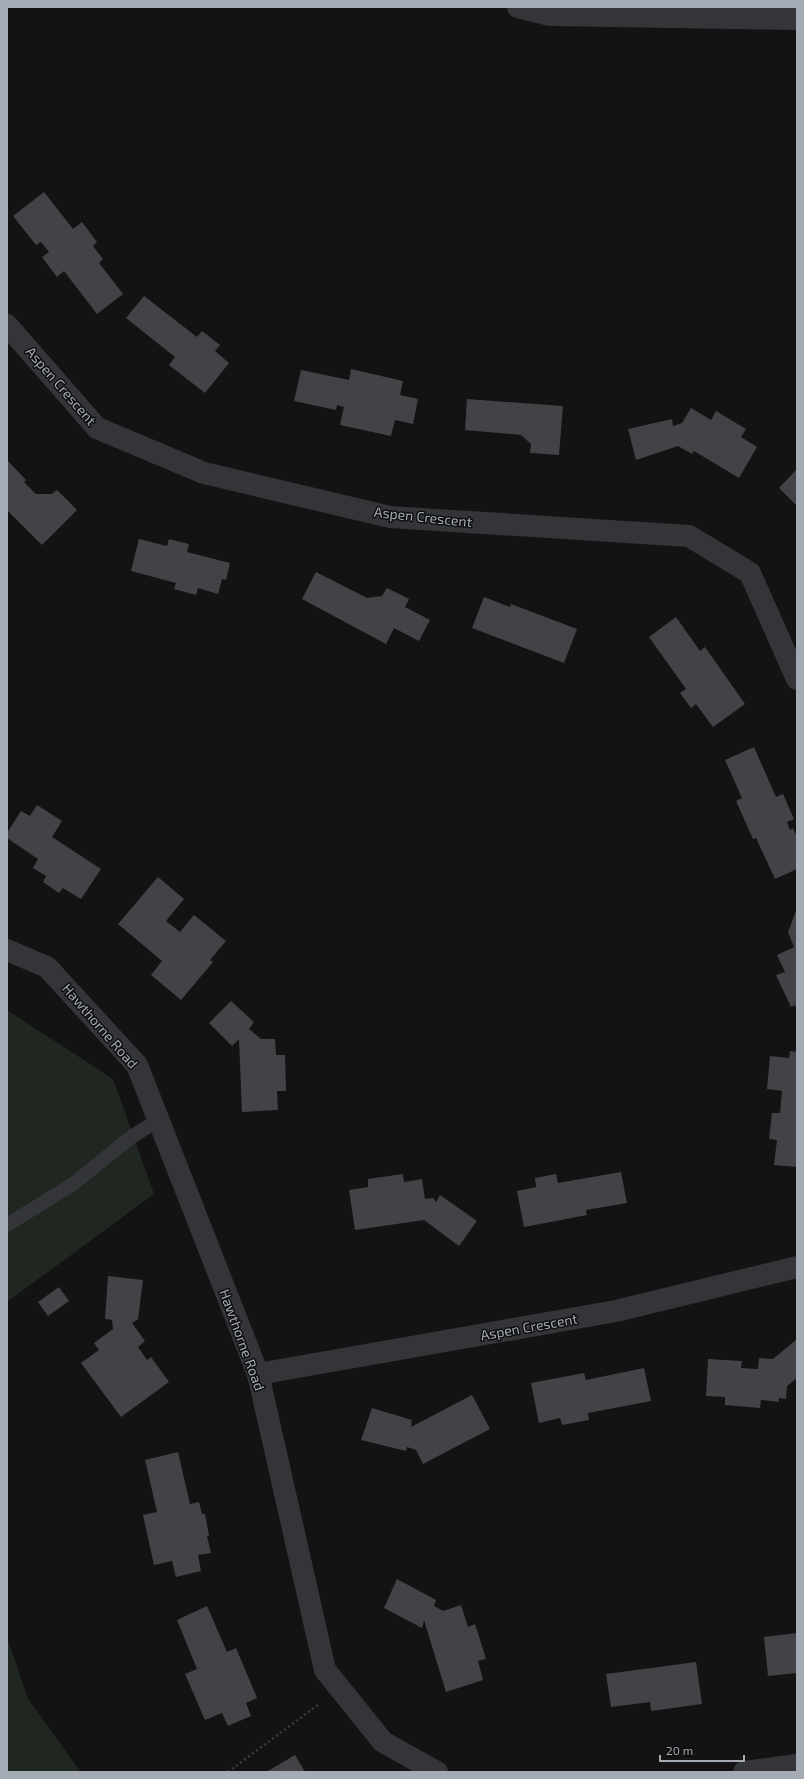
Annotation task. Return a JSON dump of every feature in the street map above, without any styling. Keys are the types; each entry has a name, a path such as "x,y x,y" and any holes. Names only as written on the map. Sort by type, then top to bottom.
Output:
{"street":[{"path":"518,7 550,15 797,19"},
{"name":"Aspen Crescent","path":"7,325 97,428 204,473 390,517 689,536 750,573 797,679"},
{"name":"Hawthorne Road","path":"7,950 47,966 137,1065 258,1374 325,1670 383,1742 437,1772"},
{"name":"Aspen Crescent","path":"258,1374 616,1311 797,1267"},
{"path":"744,1772 797,1765"}],"lane":[{"path":"7,1225 73,1184 130,1138 158,1120"}],"path":[{"path":"228,1772 340,1688"}],"shaded area":[{"path":"7,1010 113,1079 154,1194 7,1302"},
{"path":"7,1637 28,1699 81,1772 7,1772"}],"building":[{"path":"44,192 73,229 82,222 97,242 93,246 103,259 99,263 123,294 97,314 64,271 57,277 42,257 49,252 41,242 36,245 13,216"},
{"path":"144,296 197,337 202,331 220,345 215,351 229,363 205,393 169,365 175,357 126,318"},
{"path":"351,369 403,381 400,395 418,399 413,424 395,420 391,436 340,425 344,407 337,405 336,410 294,401 301,370 349,380"},
{"path":"467,399 563,406 559,455 530,453 531,444 521,435 465,430"},
{"path":"691,408 711,420 716,411 746,429 741,437 757,447 739,478 694,451 692,454 678,446 636,460 628,429 672,419 673,426 682,423"},
{"path":"7,460 26,480 24,482 36,494 52,494 57,490 77,510 42,545 7,510"},
{"path":"797,469 797,506 779,488"},
{"path":"139,539 167,546 169,539 189,544 187,552 230,563 226,580 222,579 218,594 198,588 196,595 174,589 176,583 131,571"},
{"path":"316,572 367,598 382,596 387,588 409,599 405,607 430,620 419,641 394,628 386,644 302,599"},
{"path":"484,597 510,607 511,604 577,629 564,663 472,628"},
{"path":"676,617 700,651 705,647 745,704 713,727 696,704 691,708 680,693 686,689 649,637"},
{"path":"754,747 776,797 783,794 794,819 787,822 790,830 793,828 797,837 797,869 775,879 756,838 753,839 736,801 742,798 725,760"},
{"path":"37,805 62,821 52,837 101,869 81,899 63,888 59,893 43,882 46,876 33,868 38,859 7,838 7,833 21,811 30,816"},
{"path":"158,877 184,899 166,921 180,932 194,915 226,941 210,960 213,962 181,1000 151,975 162,961 118,924"},
{"path":"797,908 797,1010 795,1005 791,1007 776,975 785,972 777,955 794,947 788,932"},
{"path":"231,1001 254,1022 249,1029 261,1039 275,1039 276,1055 285,1055 286,1091 277,1091 278,1110 242,1112 239,1039 232,1046 209,1023"},
{"path":"790,1051 797,1052 797,1167 774,1165 777,1140 769,1139 772,1113 780,1113 782,1091 767,1089 770,1056 789,1058"},
{"path":"621,1172 627,1203 586,1210 587,1215 524,1227 517,1191 536,1187 535,1178 556,1174 558,1183"},
{"path":"403,1174 404,1182 422,1179 425,1199 433,1198 436,1202 440,1195 477,1221 459,1246 424,1220 355,1230 349,1190 368,1187 368,1179"},
{"path":"108,1276 143,1280 138,1319 132,1323 145,1341 138,1347 147,1360 151,1357 169,1382 121,1417 81,1363 99,1350 94,1343 113,1329 112,1320 105,1319"},
{"path":"59,1287 69,1301 48,1316 38,1302"},
{"path":"797,1339 797,1378 787,1386 786,1399 779,1398 779,1402 761,1400 760,1408 725,1405 725,1397 706,1396 708,1359 742,1361 741,1368 758,1369 759,1358 773,1359"},
{"path":"644,1368 651,1401 588,1413 589,1420 562,1425 560,1418 539,1423 531,1383 584,1373 586,1380"},
{"path":"472,1395 490,1429 423,1464 416,1450 407,1447 406,1451 361,1440 372,1408 412,1420 411,1427"},
{"path":"178,1452 190,1504 199,1502 202,1514 205,1514 209,1536 207,1536 211,1553 198,1555 201,1571 176,1577 172,1561 154,1565 143,1515 157,1512 145,1460"},
{"path":"397,1579 436,1600 434,1606 443,1611 461,1605 468,1627 475,1624 486,1659 478,1661 483,1680 446,1692 424,1620 422,1628 384,1608"},
{"path":"207,1606 227,1652 236,1648 257,1698 246,1703 251,1716 228,1726 222,1713 205,1720 185,1674 197,1669 177,1620"},
{"path":"797,1633 797,1673 768,1676 764,1637"},
{"path":"696,1662 702,1704 651,1711 650,1702 611,1707 606,1674"},
{"path":"295,1755 305,1772 268,1771"}]}
